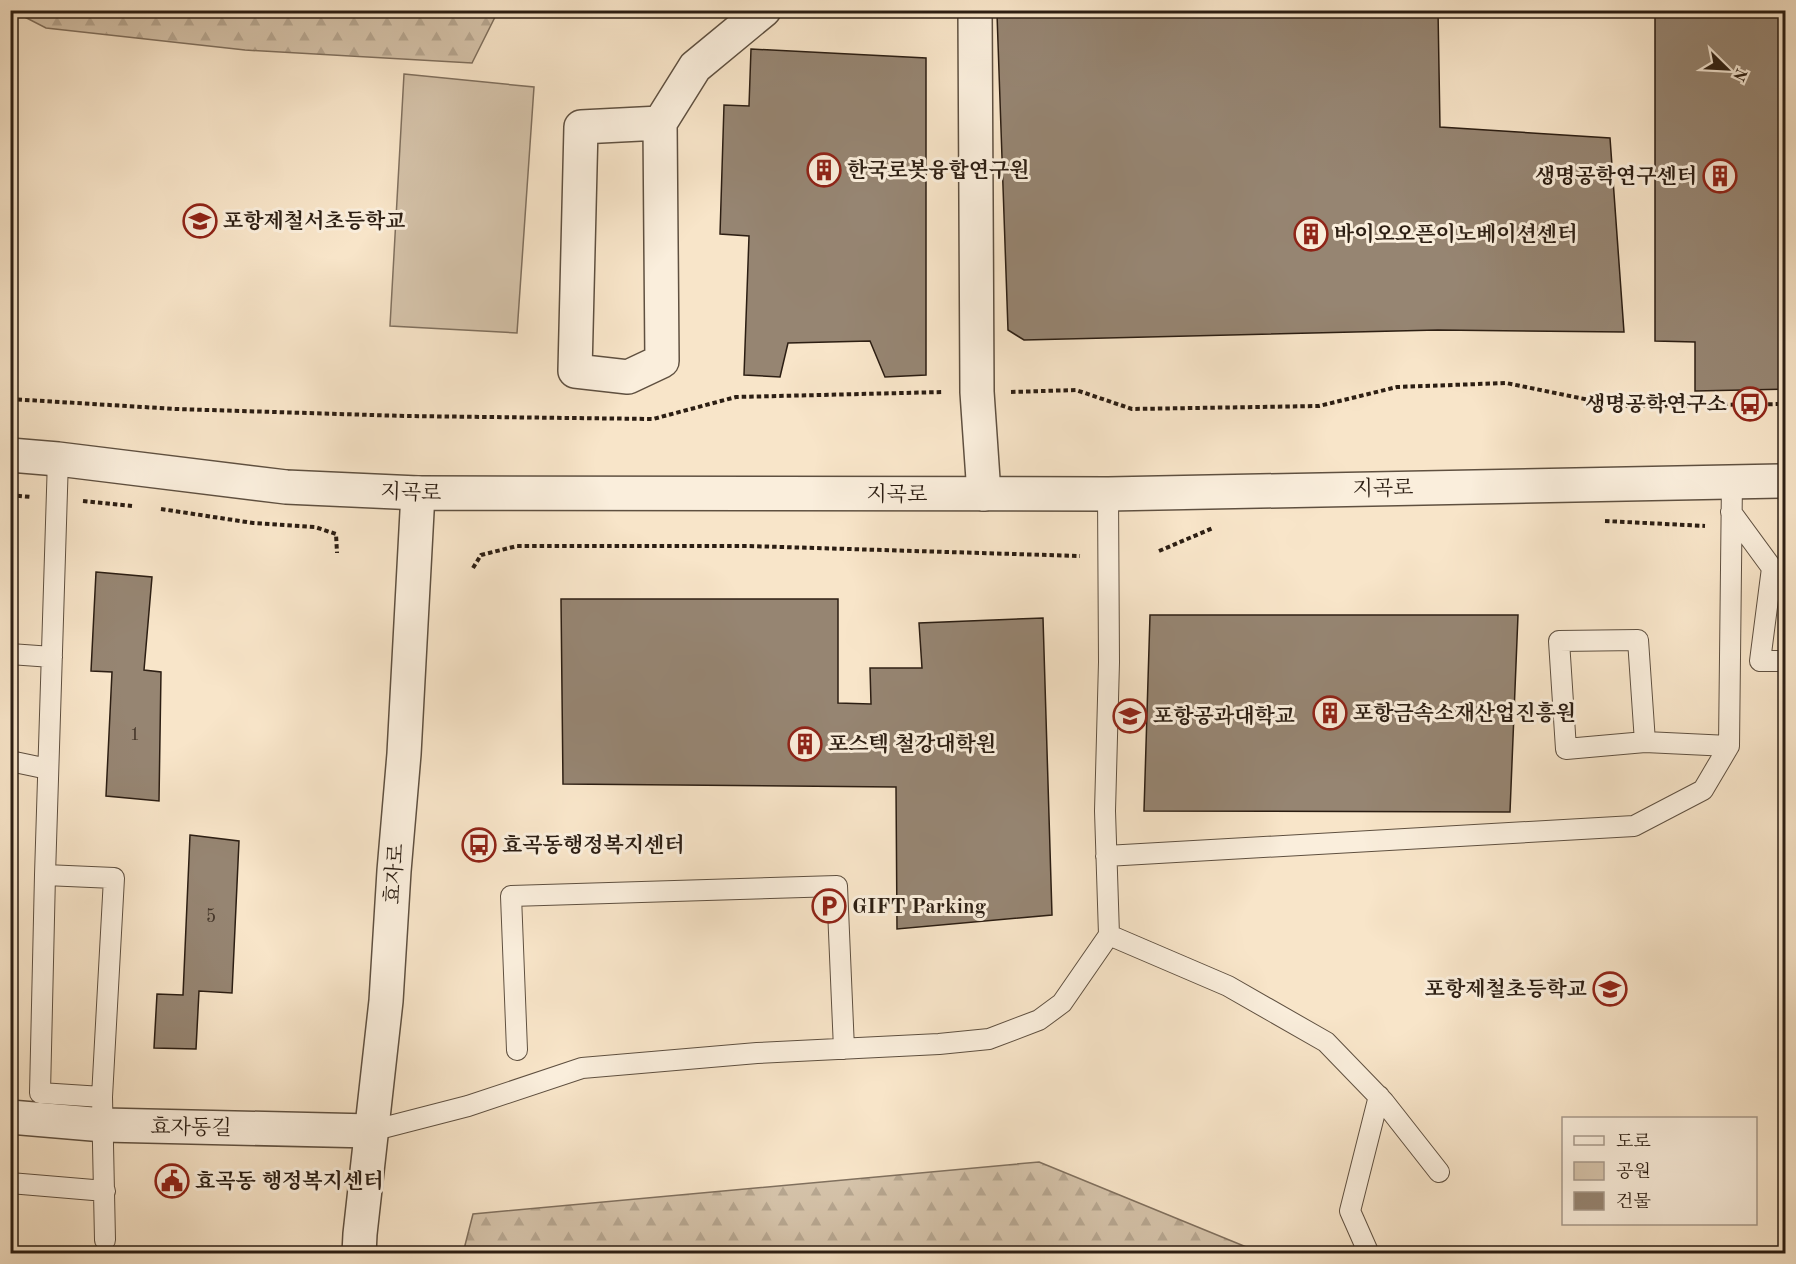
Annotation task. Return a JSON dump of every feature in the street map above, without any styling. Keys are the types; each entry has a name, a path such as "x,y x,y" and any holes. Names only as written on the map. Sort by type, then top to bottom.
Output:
{"street":[{"path":"660,123 581,127 575,371 628,377 662,361 660,123 694,67 764,10"},
{"path":"975,10 977,392 984,494"},
{"name":"지곡로","path":"10,455 286,487 418,493 1732,496 1785,481"},
{"name":"효자로","path":"359,1254 386,1001 404,754 418,493"},
{"name":"효자동길","path":"10,1117 103,1111 371,1131"}],"lane":[{"path":"58,459 40,1093 103,1111"},
{"path":"371,1131 468,1107 582,1068 757,1053 939,1044 989,1039 1039,1020 1062,1003 1109,935 1105,810 1109,662 1108,494"},
{"path":"1732,496 1779,569 1760,661 1785,661"},
{"path":"1106,856 1634,826 1703,790 1729,746 1732,496"},
{"path":"1645,742 1638,640 1559,641 1566,749 1645,742 1729,746"},
{"path":"10,654 52,657"},
{"path":"10,761 48,769"},
{"path":"45,875 114,878 103,1111 105,1240"},
{"path":"518,1050 511,896 837,886 844,1049"},
{"path":"1109,935 1228,986 1326,1042 1379,1096 1440,1172"},
{"path":"1369,1254 1350,1211 1379,1096"},
{"path":"10,1183 105,1191"}],"path":[{"path":"10,399 176,409 405,416 653,419 736,397 1076,390 1132,409 1284,407 1319,406 1397,387 1506,383 1619,406 1785,404"},
{"path":"10,495 143,507"},
{"path":"154,508 253,523 315,527 336,534 337,553"},
{"path":"473,568 481,555 517,546 749,546 1081,556"}],"green space":[{"path":"498,10 472,63 245,50 46,28 13,11"},
{"path":"404,74 534,87 517,333 390,326"},
{"path":"1039,1162 1261,1253 463,1253 473,1214"}],"building":[{"name":"바이오오픈이노베이션센터","path":"1008,10 1438,10 1440,127 1610,138 1624,332 1438,330 1024,340 1008,330 997,14"},
{"name":"생명공학연구센터","path":"1655,10 1786,10 1786,389 1695,391 1695,342 1655,341"},
{"name":"한국로봇융합연구원","path":"751,49 926,58 926,375 885,377 870,341 788,343 780,377 744,375 749,236 720,234 724,105 749,106"},
{"path":"96,572 152,577 144,670 161,672 159,801 106,796 112,672 91,671"},
{"name":"포스텍 철강대학원","path":"561,599 838,599 838,703 871,704 870,668 922,668 919,623 1043,618 1052,915 897,929 896,787 563,784"},
{"name":"포항금속소재산업진흥원","path":"1150,615 1518,615 1510,812 1144,811"},
{"path":"190,835 239,841 232,993 199,991 196,1049 154,1048 157,994 183,995"}],"place":[{"name":"한국로봇융합연구원","path":"824,170"},
{"name":"생명공학연구센터","path":"1720,176"},
{"name":"포항제철서초등학교","path":"200,221"},
{"name":"바이오오픈이노베이션센터","path":"1311,234"},
{"name":"생명공학연구소","path":"1750,404"},
{"name":"포항금속소재산업진흥원","path":"1330,713"},
{"name":"포항공과대학교","path":"1130,716"},
{"name":"포스텍 철강대학원","path":"805,744"},
{"name":"효곡동행정복지센터","path":"479,845"},
{"name":"GIFT Parking","path":"829,906"},
{"name":"포항제철초등학교","path":"1610,989"},
{"name":"효곡동 행정복지센터","path":"172,1181"}]}
